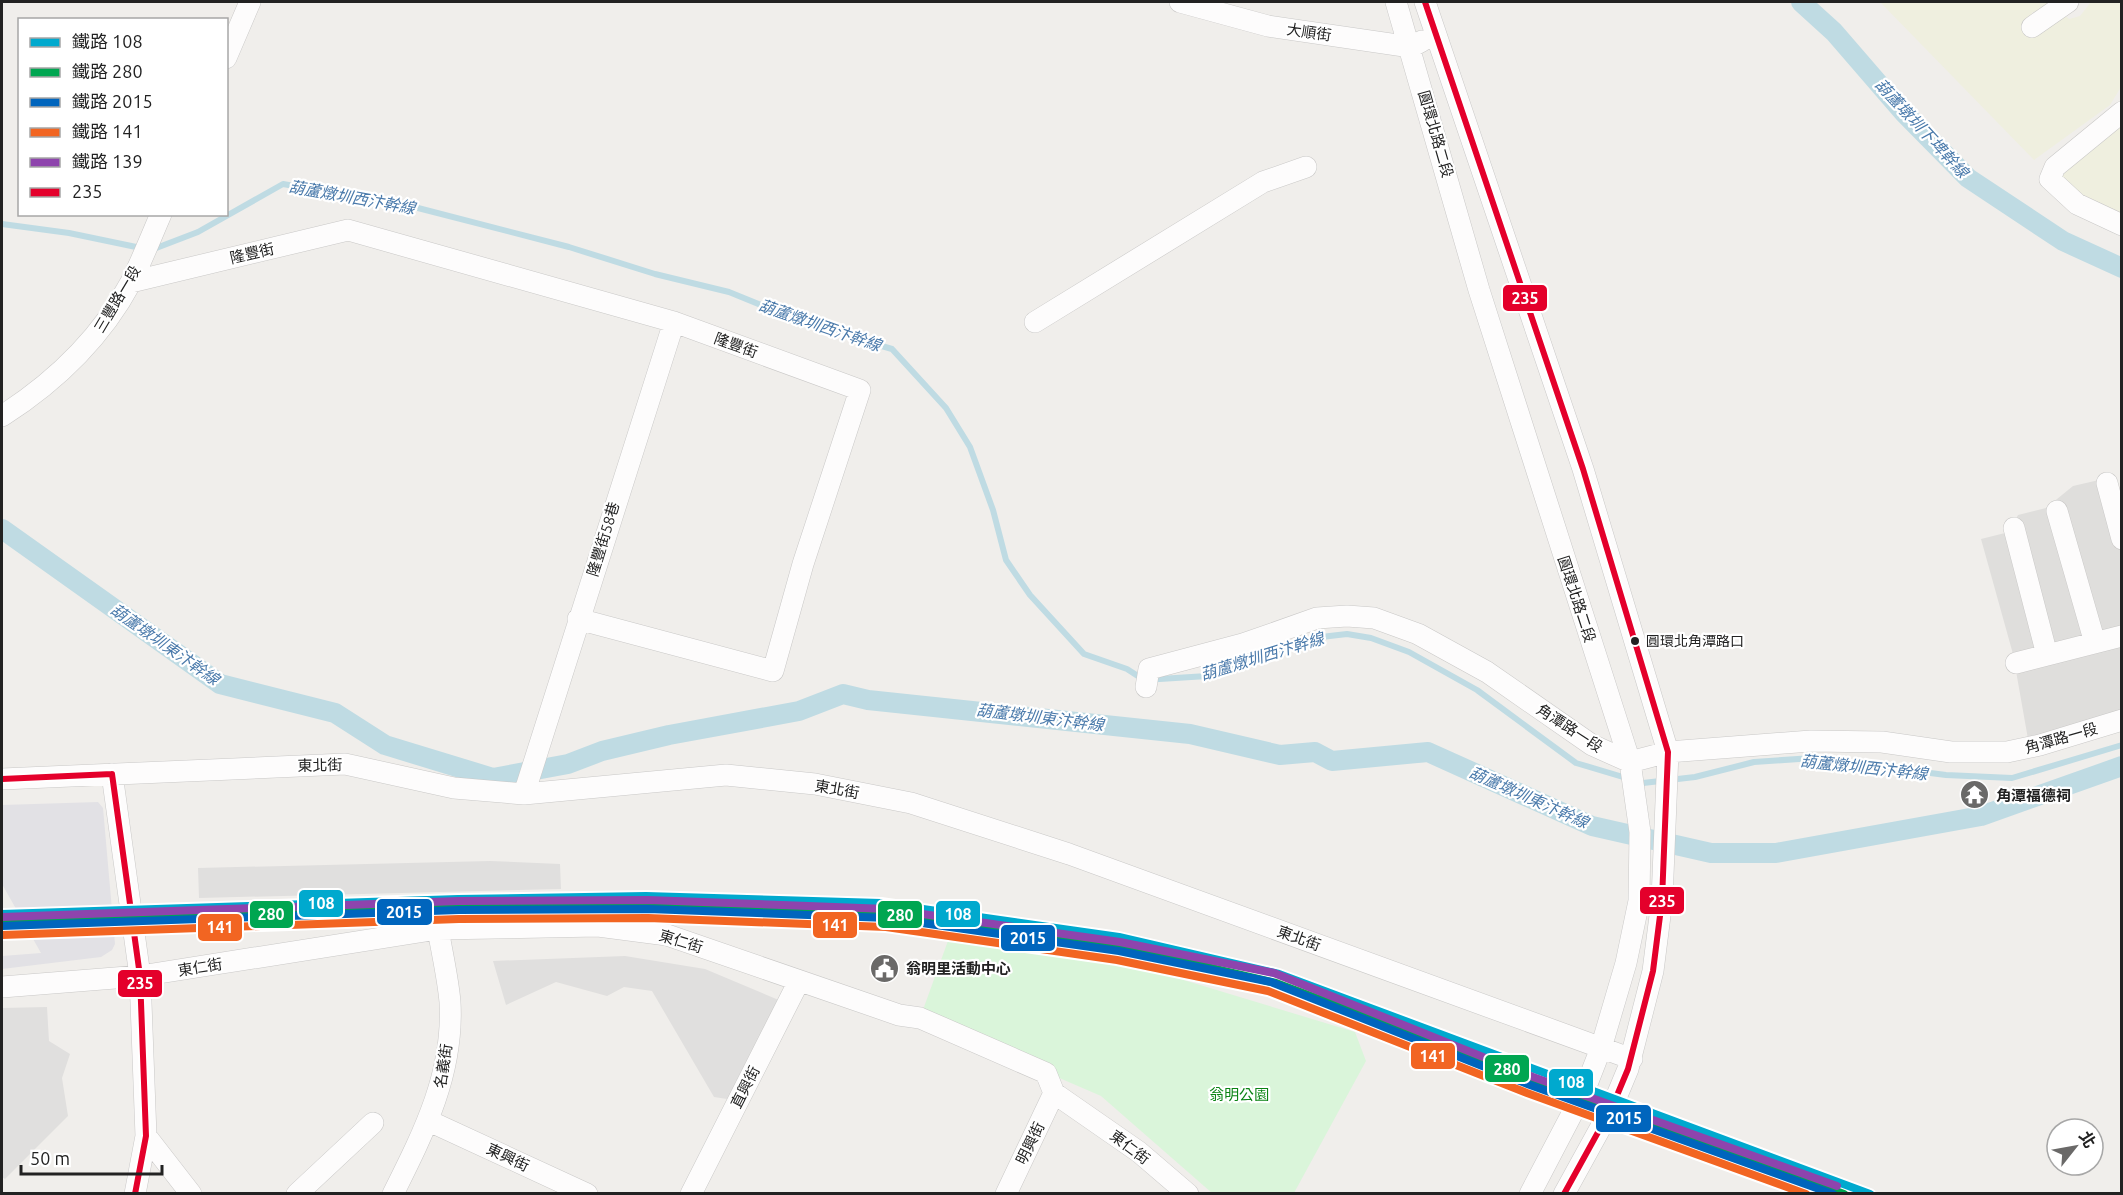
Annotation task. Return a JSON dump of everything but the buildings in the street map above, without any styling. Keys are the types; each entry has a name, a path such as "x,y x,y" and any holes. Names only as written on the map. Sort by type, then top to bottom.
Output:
{"street":[{"name":"大順街","path":"1180,2 1268,26 1411,46"},
{"name":"圓環北路二段","path":"1396,2 1411,46 1479,290 1630,762 1640,832 1639,901 1626,963 1601,1048 1585,1089 1530,1194"},
{"name":"圓環北路二段","path":"1425,2 1582,469 1668,753 1662,900 1653,971 1632,1059 1613,1105 1564,1194"},
{"path":"2032,27 2068,2"},
{"path":"228,52 245,3"},
{"path":"1411,46 1437,34"},
{"path":"2121,112 2055,167 2050,179 2077,204 2121,225"},
{"path":"1035,322 1263,182 1306,167"},
{"name":"三豐路一段","path":"2,416 64,370 102,329 131,282 160,216"},
{"name":"隆豐街","path":"131,282 348,230 674,322 860,390 803,564 773,671 578,619"},
{"name":"隆豐街58巷","path":"526,788 674,322"},
{"path":"2107,483 2121,539"},
{"path":"2057,511 2095,643"},
{"path":"2014,528 2047,656"},
{"name":"角潭路一段","path":"1148,678 1317,618 1347,616 1374,618 1418,634 1488,672 1592,745 1630,762 1668,753 1810,741 1882,742 1951,752 2007,752 2040,746 2121,720"},
{"path":"2016,663 2121,636"},
{"name":"東北街","path":"2,779 345,764 454,788 526,788 726,775 815,784 911,803 1069,854 1632,1059"},
{"path":"112,774 140,976 146,1136 135,1194"},
{"name":"東仁街","path":"2,987 140,976 438,929 598,926 667,935 899,1014 920,1018 1047,1073 1054,1093 1139,1152 1188,1194"},
{"name":"名義街","path":"393,1194 429,1120 442,1083 450,1003 438,929"},
{"name":"直興街","path":"691,1194 799,981"},
{"name":"明興街","path":"1006,1194 1054,1093"},
{"name":"東興街","path":"429,1120 587,1194"},
{"path":"297,1194 373,1123"},
{"path":"146,1136 191,1194"}],"shaded area":[{"path":"2099,480 2117,494 2121,493 2121,710 2028,739 2013,654 1981,539 2009,532 2018,515 2046,508 2073,486"},
{"path":"98,802 103,808 115,944 112,950 101,957 2,969 2,956 41,953 2,884 2,805"},
{"path":"490,861 560,864 561,889 199,898 198,868"},
{"path":"625,956 705,969 781,1001 773,1023 727,1099 714,1097 652,991 624,987 607,996 556,982 506,1005 493,961"},
{"path":"47,1007 49,1041 70,1054 62,1078 68,1116 5,1179 2,1177 2,1008"}],"green space":[{"path":"1880,2 2054,2 2047,12 2032,12 2038,19 2061,12 2069,19 2080,16 2091,2 2121,2 2121,87 2110,105 2034,160"},
{"path":"2121,117 2121,217 2086,201 2057,180"},
{"name":"翁明公園","path":"953,927 1177,978 1355,1032 1366,1061 1294,1193 1212,1193 1101,1096 920,1018"}],"waterway":[{"name":"葫蘆墩圳下埤幹線","path":"1801,2 1834,32 1904,113 1968,178 2063,241 2122,268"},
{"name":"葫蘆燉圳西汴幹線","path":"228,215 283,184 418,208 569,247 655,274 729,292 810,325 892,349 946,408 970,447 993,510 1006,560 1030,595 1084,654 1127,669 1144,680 1207,676 1321,637 1347,634 1371,638 1409,652 1477,690 1576,763 1643,783 1695,777 1754,762 1813,758 1946,775 2012,778 2122,745"},
{"name":"葫蘆燉圳西汴幹線","path":"151,250 198,232 226,216"},
{"name":"葫蘆燉圳西汴幹線","path":"2,224 69,233 141,248"},
{"name":"葫蘆墩圳東汴幹線","path":"2,529 220,684 335,713 385,745 493,778 568,764 602,751 669,735 799,711 843,694 868,700 1190,734 1280,755 1315,752 1332,761 1428,752 1592,826 1711,853 1776,853 1981,816 2122,766"}],"rail line":[{"name":"108","path":"2,914 458,899 646,896 881,903 1119,937 1279,974 1870,1194"},
{"name":"139","path":"2,917 459,901 648,900 887,909 1120,942 1274,973 1533,1077 1837,1186"},
{"name":"280","path":"2,923 458,908 646,905 880,912 1117,946 1276,983 1844,1194"},
{"name":"2015","path":"2,926 459,910 648,909 887,918 1119,951 1271,982 1530,1085 1833,1194"},
{"name":"141","path":"2,935 459,919 648,918 886,927 1117,960 1268,991 1527,1093 1806,1194"}],"transit line":[{"name":"235","path":"1425,2 1583,469 1668,752 1662,900 1653,971 1628,1069 1613,1105 1564,1194"},
{"name":"235","path":"112,774 140,976 146,1136 135,1194"},
{"name":"235","path":"2,779 112,774"}],"place":[{"name":"圓環北角潭路口","path":"1635,641"},
{"name":"角潭福德祠","path":"1975,795"},
{"name":"翁明里活動中心","path":"885,968"}]}
